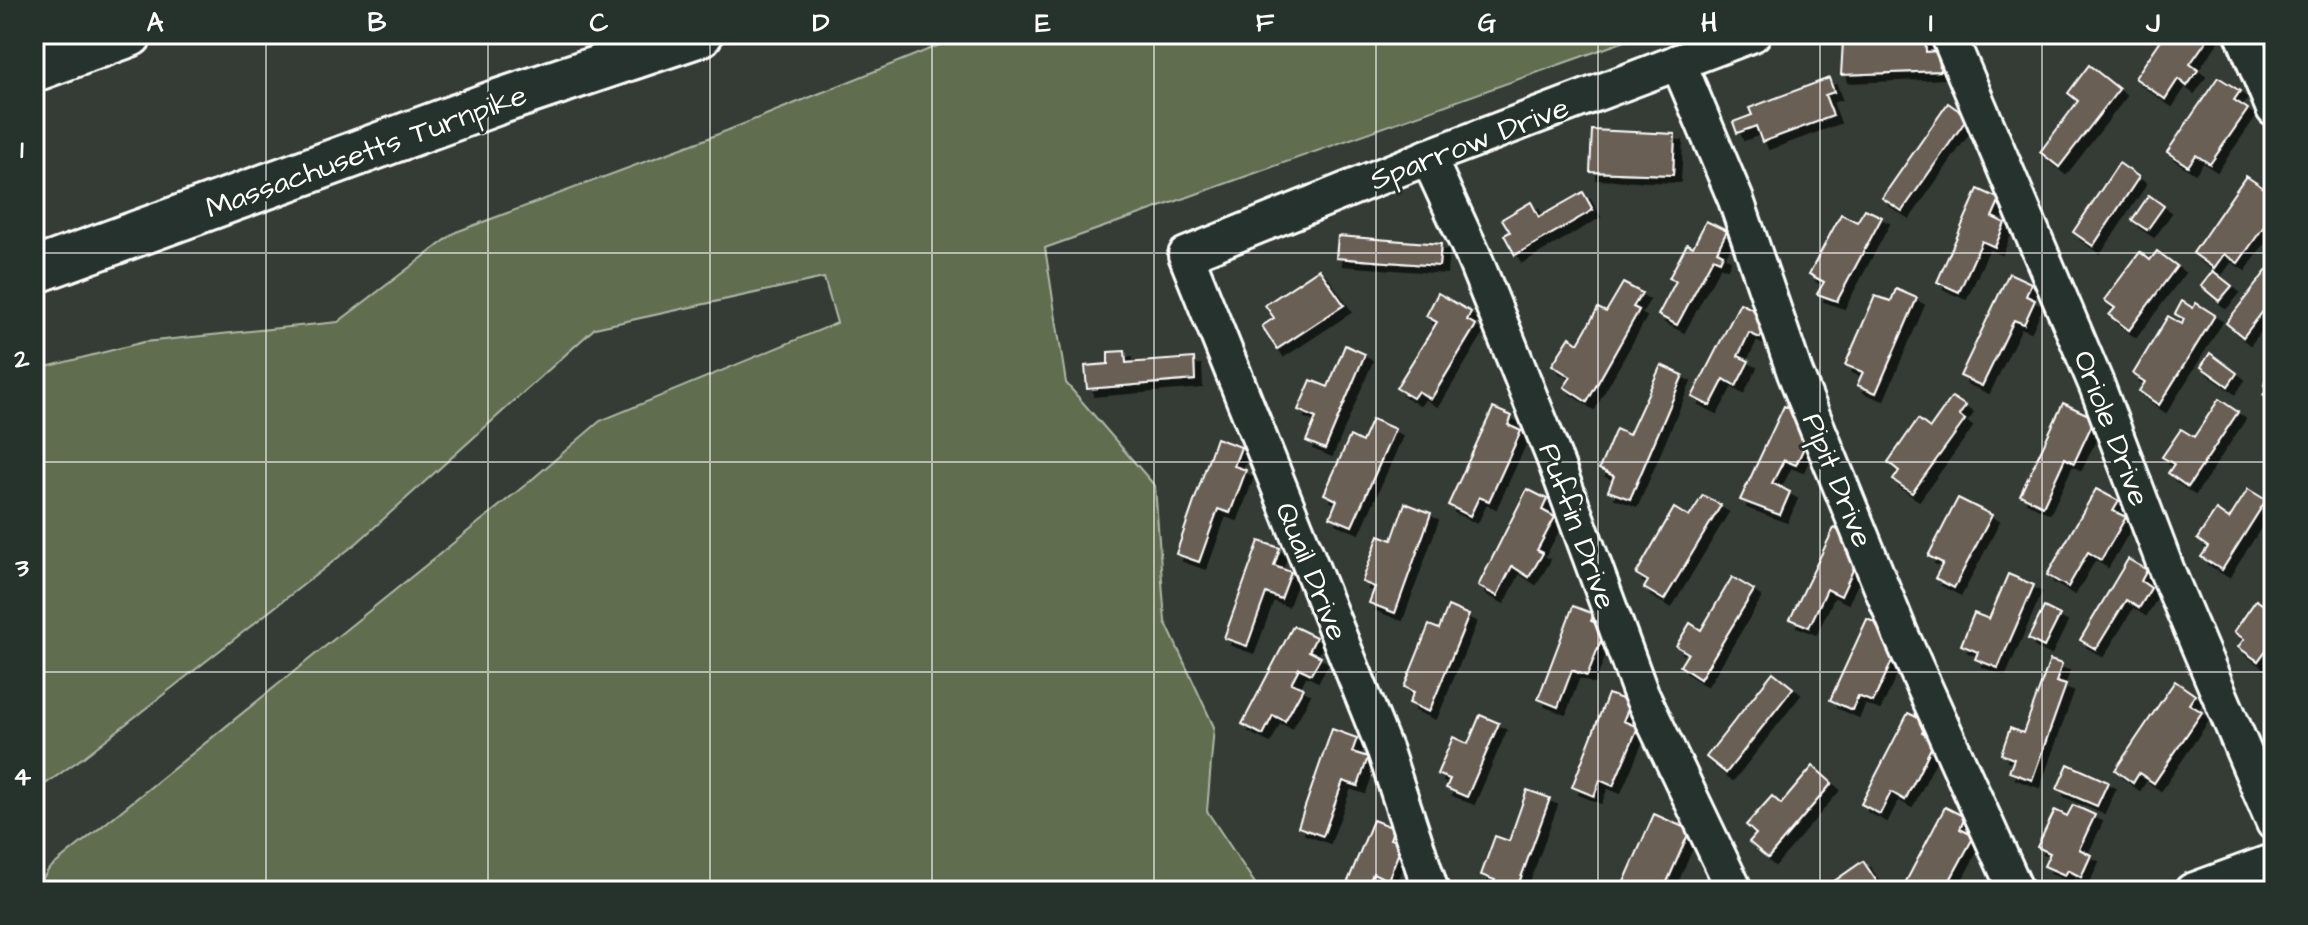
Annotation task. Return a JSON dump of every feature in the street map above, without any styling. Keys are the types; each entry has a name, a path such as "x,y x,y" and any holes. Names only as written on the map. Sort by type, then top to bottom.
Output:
{"highway":[{"path":"34,69 130,34"},
{"name":"Massachusetts Turnpike","path":"34,271 495,103 700,34"}],"street":[{"name":"Sparrow Drive","path":"1186,255 1428,157 1753,34"},
{"name":"Oriole Drive","path":"1948,34 2097,386 2167,571 2274,823"},
{"path":"2243,34 2274,109"},
{"name":"Pipit Drive","path":"1678,62 1736,200 1795,373 1895,620 2016,891"},
{"name":"Puffin Drive","path":"1428,157 1473,255 1536,412 1641,694 1735,891"},
{"name":"Quail Drive","path":"1186,255 1385,751 1431,891"},
{"path":"2192,891 2274,861"}],"green space":[{"path":"967,34 1645,34 1045,248 1066,383 1155,486 1165,621 1214,727 1207,811 1260,891 34,891 49,869 529,482 600,421 837,323 824,278 595,328 358,542 85,756 34,792 34,370 144,342 338,322 456,232 706,139"}],"building":[{"path":"2165,34 2211,34 2190,64 2198,70 2187,86 2178,79 2165,99 2135,78"},
{"path":"1925,35 1926,52 1939,51 1940,71 1841,75 1843,41"},
{"path":"2089,65 2119,89 2059,167 2040,152 2078,101 2068,93"},
{"path":"2218,77 2240,91 2234,100 2248,109 2210,164 2196,155 2188,166 2167,152"},
{"path":"1829,78 1834,92 1825,95 1833,116 1762,142 1756,126 1737,133 1733,122 1752,115 1749,108"},
{"path":"1948,103 1968,117 1902,211 1882,198"},
{"path":"1592,130 1675,134 1673,175 1590,172"},
{"path":"2119,163 2139,177 2093,246 2073,232"},
{"path":"2246,176 2274,195 2274,212 2238,263 2224,254 2214,268 2193,253"},
{"path":"1978,189 2000,199 1992,217 2005,223 1995,247 1982,241 1959,292 1937,282"},
{"path":"1583,192 1593,210 1515,255 1504,235 1510,232 1502,219 1531,202 1539,217"},
{"path":"2149,195 2164,206 2147,230 2132,220"},
{"path":"1865,209 1882,217 1837,301 1817,294 1824,282 1809,274 1841,214 1857,222"},
{"path":"1706,221 1727,231 1717,251 1723,254 1720,261 1713,258 1677,325 1658,315 1676,281 1669,278 1687,244 1693,247"},
{"path":"1338,236 1441,244 1439,266 1336,258"},
{"path":"2157,251 2177,266 2129,330 2109,315 2115,308 2104,300 2140,252 2150,260"},
{"path":"2274,261 2274,297 2243,337 2226,323"},
{"path":"1319,269 1344,305 1277,349 1262,326 1274,318 1265,305"},
{"path":"2213,271 2232,286 2219,301 2201,286"},
{"path":"2009,273 2031,283 2026,296 2035,300 2024,324 2014,320 1982,386 1960,376"},
{"path":"1623,283 1642,293 1633,307 1639,310 1587,402 1564,387 1571,377 1552,365 1570,337 1578,343 1598,308 1606,312"},
{"path":"1896,289 1917,298 1876,393 1857,385 1863,372 1845,365 1875,296 1891,301"},
{"path":"1438,293 1471,312 1467,320 1476,325 1431,399 1418,391 1413,398 1396,388 1437,322 1426,316"},
{"path":"2182,301 2193,308 2196,303 2215,315 2159,405 2139,391 2145,382 2133,374 2168,316 2182,324 2184,319 2175,314"},
{"path":"1740,303 1760,313 1757,318 1767,324 1760,338 1749,333 1738,356 1749,361 1736,386 1724,379 1710,406 1692,397"},
{"path":"1345,345 1365,354 1325,449 1306,441 1316,418 1298,410 1311,380 1328,387"},
{"path":"1125,351 1126,363 1194,358 1195,380 1087,389 1085,366 1108,364 1108,352"},
{"path":"2210,353 2237,373 2228,386 2201,367"},
{"path":"1661,365 1683,375 1630,499 1608,491 1614,476 1599,469 1616,429 1629,435"},
{"path":"2274,371 2274,397 2271,401 2263,395 2269,388 2264,385"},
{"path":"1952,397 1966,406 1959,415 1965,420 1912,493 1893,480 1899,471 1888,462 1918,419 1930,428"},
{"path":"2219,399 2238,412 2188,487 2168,473 2174,464 2162,457 2181,429 2194,437"},
{"path":"2063,403 2095,418 2074,463 2065,458 2043,506 2020,495"},
{"path":"1784,406 1804,415 1797,428 1810,434 1796,465 1784,460 1772,483 1790,492 1780,515 1740,500"},
{"path":"1493,408 1512,416 1508,425 1521,431 1489,501 1479,497 1470,516 1448,505"},
{"path":"1372,419 1395,429 1352,526 1330,517 1337,500 1324,494 1350,436 1362,442"},
{"path":"1216,438 1241,447 1234,466 1246,470 1230,513 1218,509 1199,562 1176,554"},
{"path":"1527,489 1547,499 1542,510 1555,517 1537,550 1543,553 1529,577 1512,566 1497,596 1478,586"},
{"path":"2096,489 2119,501 2113,511 2126,517 2101,560 2088,552 2068,587 2047,575"},
{"path":"2248,489 2266,500 2222,570 2201,557 2208,547 2197,539 2216,510 2229,519"},
{"path":"1703,495 1721,505 1664,600 1644,588 1648,581 1636,574 1674,508 1689,517"},
{"path":"1958,498 1992,515 1954,588 1935,578 1943,563 1928,556"},
{"path":"1405,503 1431,513 1395,613 1369,603 1375,587 1362,582 1379,535 1392,540"},
{"path":"1834,528 1852,537 1846,551 1859,557 1841,596 1827,589 1809,627 1790,619"},
{"path":"1259,541 1280,548 1274,566 1291,572 1281,599 1266,593 1247,646 1224,638"},
{"path":"2128,559 2147,570 2141,581 2151,588 2139,608 2126,600 2096,649 2080,640"},
{"path":"2008,574 2034,585 1998,668 1975,659 1978,652 1961,645 1974,613 1989,619"},
{"path":"1732,577 1754,590 1700,679 1680,666 1688,653 1676,646 1690,623 1701,630"},
{"path":"2274,599 2274,639 2258,661 2238,647 2244,639 2234,632 2256,600 2268,608"},
{"path":"1448,606 1469,615 1429,712 1409,703 1414,692 1404,687 1429,625 1439,629"},
{"path":"1573,606 1594,614 1591,621 1606,627 1587,676 1572,670 1558,707 1538,699"},
{"path":"2044,607 2060,615 2044,647 2028,639"},
{"path":"1867,619 1890,629 1899,646 1873,702 1858,696 1852,710 1830,700"},
{"path":"1293,626 1316,637 1309,651 1321,657 1311,674 1299,668 1291,683 1303,688 1285,721 1273,715 1263,735 1242,724"},
{"path":"2050,660 2062,664 2056,682 2066,685 2032,780 2009,772 2014,759 2001,754 2010,728 2023,733"},
{"path":"1773,672 1793,688 1726,773 1706,757"},
{"path":"2175,681 2195,695 2189,704 2202,712 2154,783 2139,773 2133,783 2115,770"},
{"path":"1608,694 1631,702 1623,721 1638,727 1613,786 1600,780 1594,796 1572,787"},
{"path":"1908,713 1927,722 1922,733 1935,740 1905,800 1891,792 1880,814 1861,804"},
{"path":"1480,715 1499,723 1467,797 1446,788 1450,779 1437,774 1453,737 1468,744"},
{"path":"1332,729 1357,738 1352,752 1368,757 1358,786 1343,781 1323,836 1298,827"},
{"path":"2068,764 2108,782 2097,806 2057,789"},
{"path":"1813,766 1832,783 1768,858 1749,842 1756,834 1746,825 1772,796 1781,804"},
{"path":"1527,790 1550,798 1516,891 1491,891 1495,880 1481,875 1495,836 1509,841"},
{"path":"2073,805 2095,815 2079,849 2091,855 2081,877 2068,870 2065,875 2044,866 2050,853 2037,847 2055,810 2067,816"},
{"path":"1945,807 1965,817 1960,829 1974,836 1944,891 1927,887 1925,891 1901,891"},
{"path":"1654,814 1690,830 1664,889 1648,883 1645,891 1620,891"},
{"path":"1373,820 1394,828 1390,839 1402,844 1388,880 1373,873 1366,891 1344,891"},
{"path":"1863,861 1883,891 1820,891"}]}
